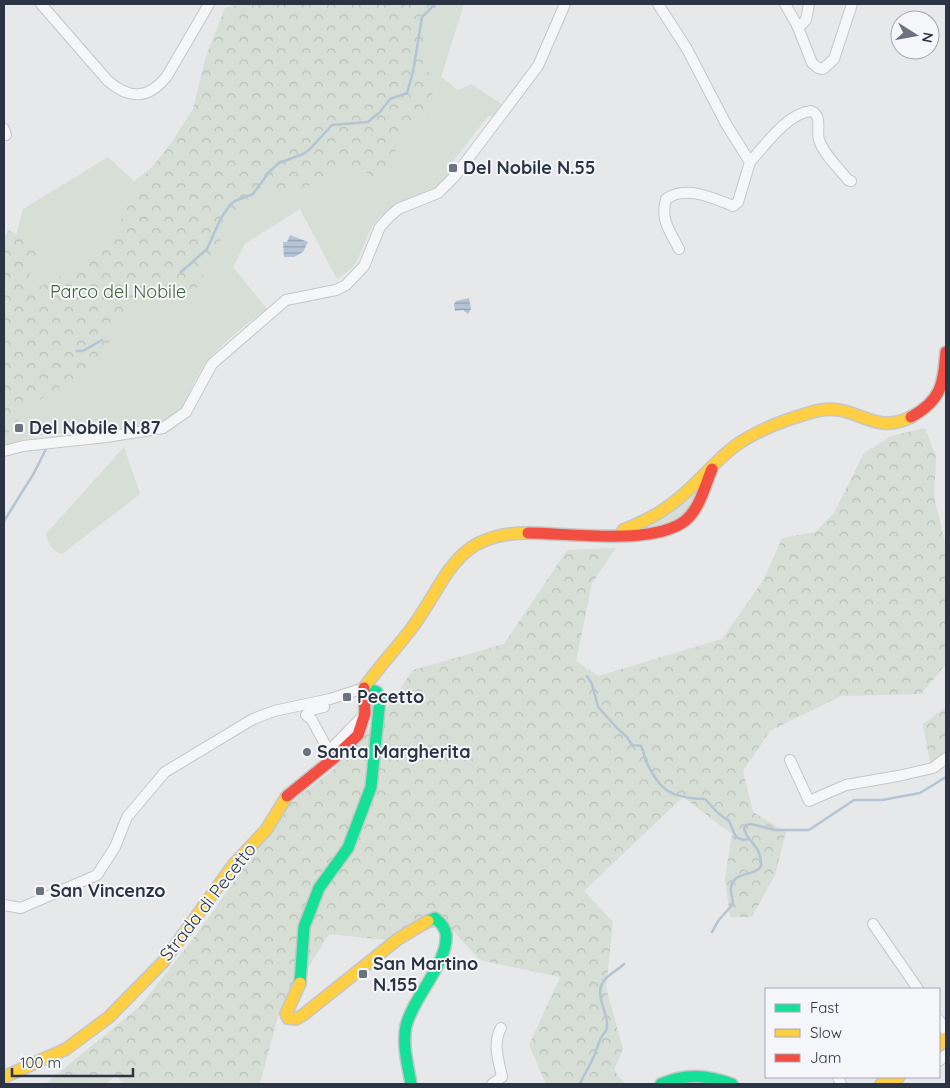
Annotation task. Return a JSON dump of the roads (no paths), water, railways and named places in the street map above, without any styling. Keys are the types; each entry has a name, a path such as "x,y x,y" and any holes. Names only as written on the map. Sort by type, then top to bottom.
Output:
{"street":[{"path":"42,4 108,81 117,89 138,94 149,92 160,85 209,4"},
{"path":"4,451 23,446 141,433 163,428 186,412 212,364 286,300 336,290 346,285 364,266 380,227 389,217 398,209 438,193 455,176 538,66 565,4"},
{"path":"658,4 688,49 726,124 750,162"},
{"path":"785,4 797,25 812,63 818,68 823,69 834,59 852,4"},
{"path":"797,25 801,26 806,20 809,4"},
{"path":"679,249 665,222 666,199 674,194 704,194 733,206 738,202 750,162 786,123 801,113 811,111 817,114 819,118 818,137 822,148 848,180 851,181"},
{"path":"608,535 647,522 660,514 678,501 728,453 747,439 768,428 823,410 841,410 882,424 889,424 911,416 928,406 937,397 943,382 946,352"},
{"path":"365,713 331,749 327,748 312,720 306,715 312,710 356,697 413,626 443,575 464,552 476,544 516,533 624,536 668,530 686,521 703,492 712,469"},
{"path":"4,905 20,908 97,875 115,847 127,816 165,772 253,719 274,711 330,699 364,688 375,690 380,695 380,699 371,787 348,848 319,888 304,927 300,983 286,1014 288,1018 296,1019 303,1015 346,978 409,929 424,921 435,918 442,924 446,932 445,942 440,958 408,1018 404,1038 410,1084"},
{"name":"Strada di Pecetto","path":"4,1077 66,1049 109,1017 164,961 234,864 266,830 285,797 334,758 358,735 365,713 364,688"},
{"path":"790,760 809,801 846,785 933,768 946,758"},
{"path":"873,924 917,988"},
{"path":"492,1084 502,1078 496,1045 496,1037 501,1028"},
{"path":"661,1084 674,1077 694,1074 719,1079 732,1084"},
{"path":"881,1084 896,1078"}],"water":[{"path":"290,235 308,242 303,252 294,257 284,257 283,242 287,242"},
{"path":"469,298 471,309 468,314 463,310 455,311 454,304 456,301"}],"waterway":[{"path":"181,272 207,249 221,218 230,205 253,194 269,172 279,163 309,150 332,125 368,122 380,112 390,99 407,93 413,72 422,17 435,4"},
{"path":"77,351 83,351 102,340"},
{"path":"4,521 34,473 47,447"},
{"path":"587,676 592,684 598,707 627,737 632,745 641,746 656,780 668,791 676,795 705,799 718,813 729,821 736,837 743,840 748,839"},
{"path":"712,932 718,921 733,904 732,883 739,876 754,872 761,866 759,853 748,838 744,828 746,825 751,824 775,830 809,830 854,800 882,800 920,793 946,777"},
{"path":"580,1084 607,1028 600,993 601,987 607,977 624,964"}],"place":[{"name":"Del Nobile N.55","path":"453,168"},
{"name":"Del Nobile N.87","path":"19,428"},
{"name":"Pecetto","path":"347,697"},
{"name":"Santa Margherita","path":"307,752"},
{"name":"San Vincenzo","path":"40,891"},
{"name":"San Martino N.155","path":"363,974"}],"park label":[{"name":"Parco del Nobile","path":"118,292"}]}
